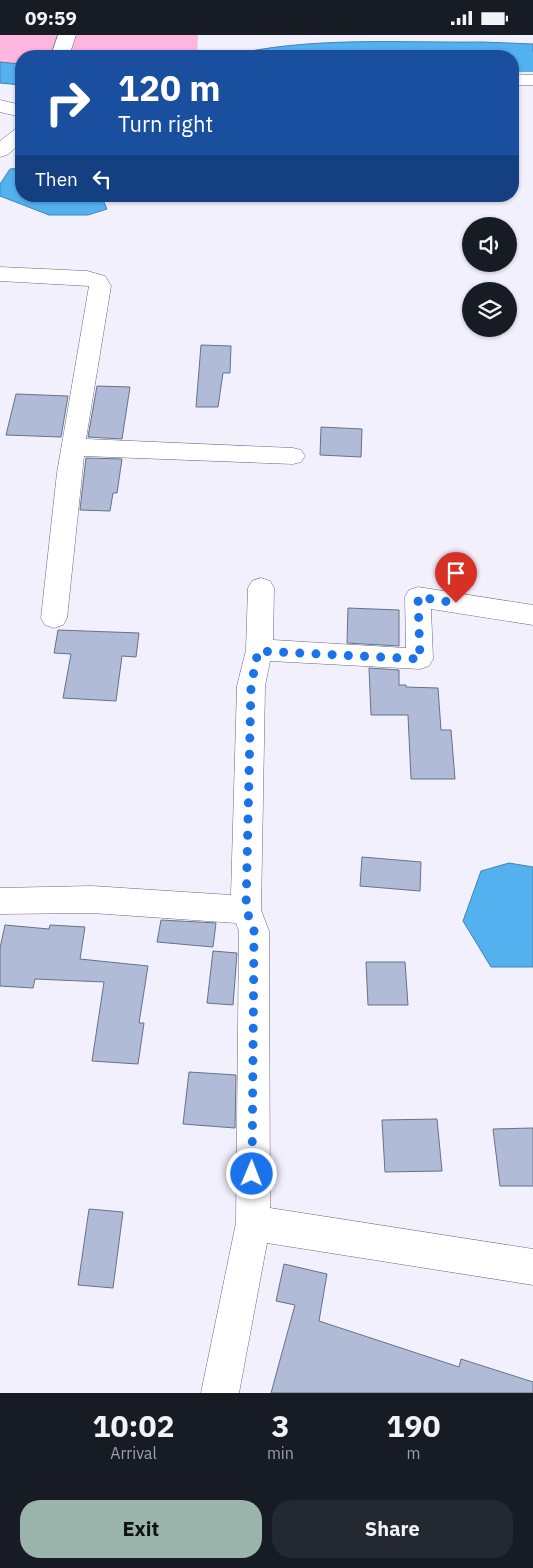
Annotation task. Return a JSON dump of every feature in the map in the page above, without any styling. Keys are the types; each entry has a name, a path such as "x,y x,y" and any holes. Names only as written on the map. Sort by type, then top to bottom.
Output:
{"street":[{"path":"62,50 67,35"},
{"path":"519,79 533,80"},
{"path":"0,106 15,110"},
{"path":"0,151 15,139"},
{"path":"0,274 87,278 97,281 100,286 73,447 54,618"},
{"path":"73,447 293,456"},
{"path":"220,1393 253,1223 254,931 246,909 251,686 258,651 261,588"},
{"path":"258,651 420,659 418,597 533,615"},
{"path":"0,901 27,899 109,900 246,909"},
{"path":"253,1223 533,1267"}],"shaded area":[{"path":"0,35 198,35 197,50 15,50 15,71 0,70"}],"water":[{"path":"322,43 533,44 533,61 519,60 519,50 258,50"},
{"path":"0,62 15,63 15,84 0,83"},
{"path":"10,169 15,169 15,202 0,196 0,184"},
{"path":"15,202 104,202 107,209 88,215 49,215"},
{"path":"509,863 533,867 533,967 491,967 463,921 481,871"}],"building":[{"path":"201,345 231,346 230,373 223,373 218,407 196,407"},
{"path":"97,386 130,387 122,439 88,437"},
{"path":"16,394 68,396 61,437 6,435"},
{"path":"321,427 362,429 361,457 320,455"},
{"path":"86,458 122,459 117,493 113,493 110,511 80,510"},
{"path":"348,608 399,610 399,646 347,643"},
{"path":"58,630 139,633 136,657 122,656 116,701 63,698 71,654 54,653"},
{"path":"369,668 399,670 399,685 438,688 441,730 451,730 455,779 411,779 408,715 371,715"},
{"path":"362,857 421,862 420,891 360,886"},
{"path":"161,920 216,923 213,947 157,942"},
{"path":"5,925 49,929 50,925 85,927 80,959 148,966 139,1023 144,1023 138,1064 92,1061 104,982 35,979 33,988 0,986 0,948"},
{"path":"213,951 237,953 233,1005 207,1003"},
{"path":"366,962 405,962 408,1005 368,1005"},
{"path":"189,1072 236,1075 235,1128 183,1124"},
{"path":"437,1119 442,1171 385,1172 382,1120"},
{"path":"533,1128 533,1186 500,1186 493,1129"},
{"path":"89,1209 123,1212 113,1288 78,1285"},
{"path":"284,1264 327,1274 319,1321 459,1367 461,1359 533,1382 533,1393 271,1393 295,1305 276,1301"}],"waterway":[{"path":"519,62 533,62"}],"route":[{"path":"252,1174 254,931 246,909 251,686 258,651 420,659 418,597 456,603"}]}
